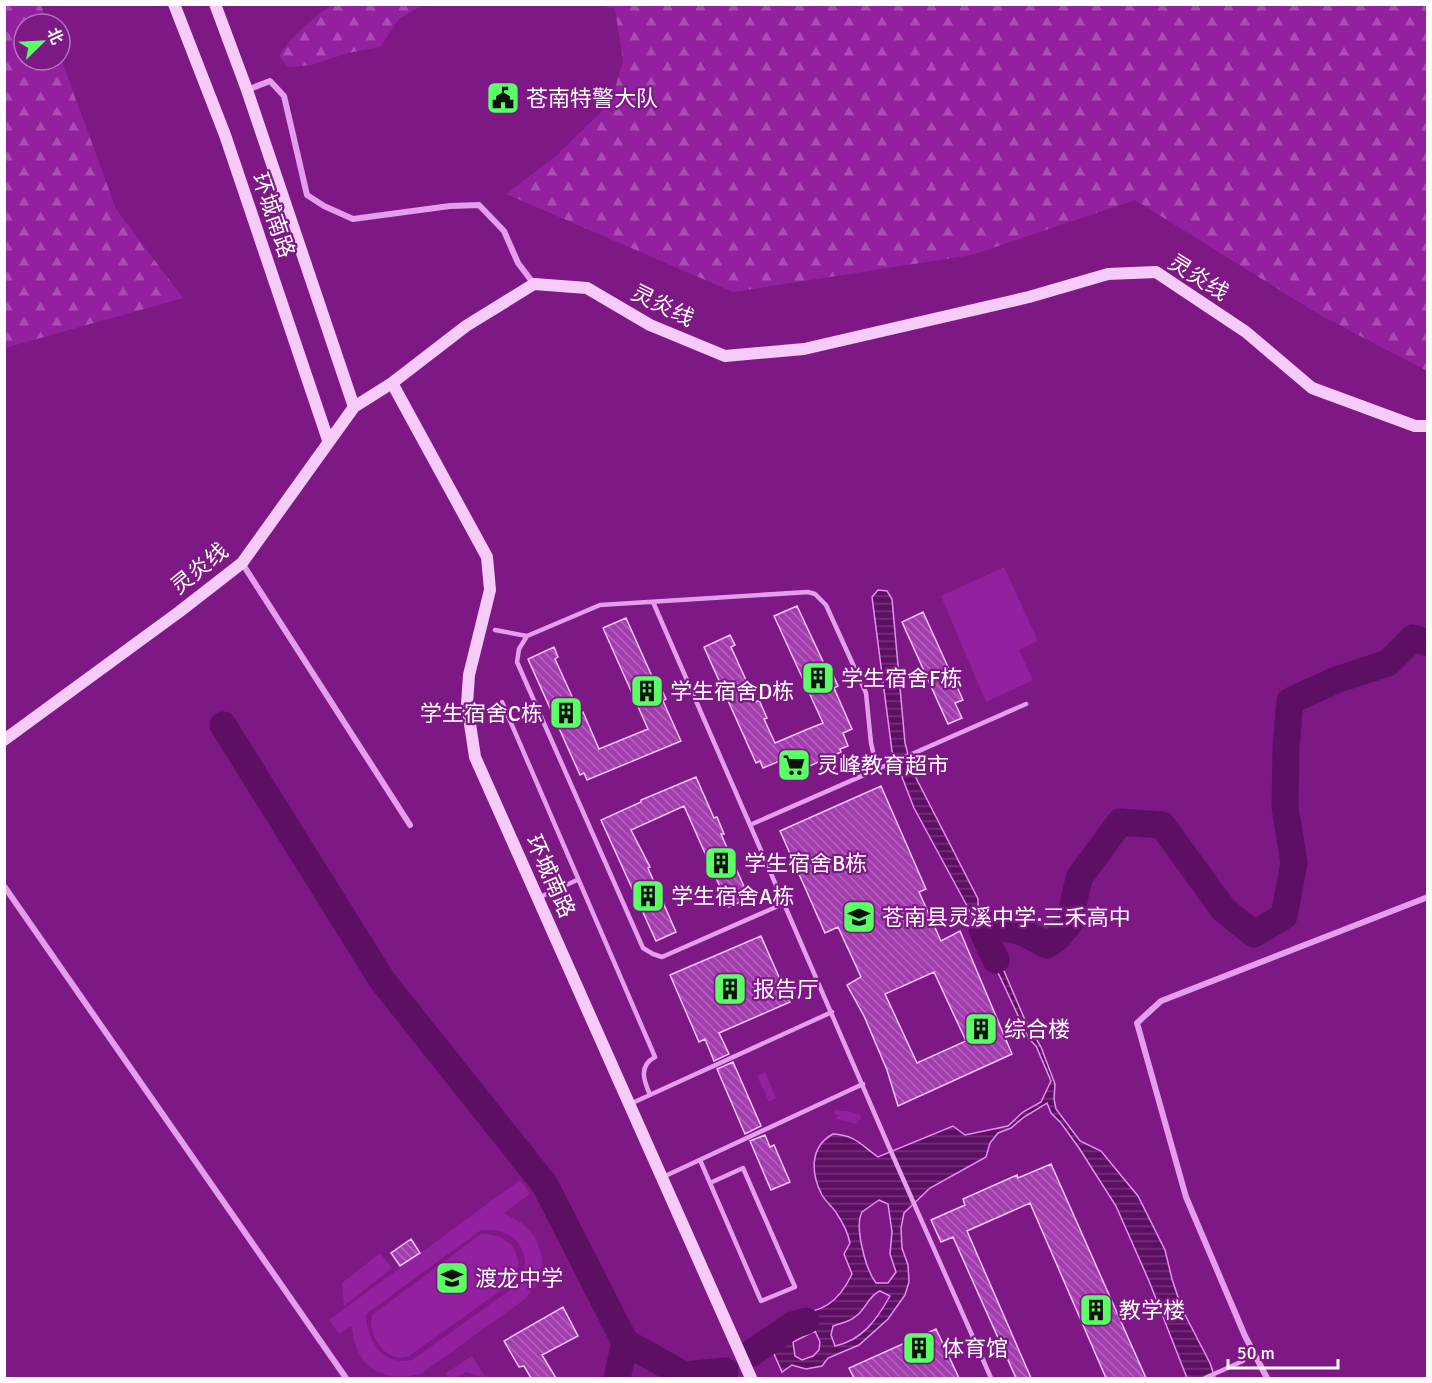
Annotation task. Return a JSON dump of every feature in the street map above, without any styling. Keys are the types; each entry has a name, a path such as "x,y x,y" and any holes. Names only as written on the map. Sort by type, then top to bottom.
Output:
{"main road":[{"name":"环城南路","path":"174,4 225,135 328,440"},
{"name":"环城南路","path":"215,4 247,90 354,407"},
{"name":"灵炎线","path":"4,740 242,563 328,440 354,407 392,383 466,326 534,284 587,288 650,325 725,356 804,349 1029,297 1108,274 1156,272 1246,332 1312,388 1414,426 1428,426"},
{"name":"环城南路","path":"392,383 487,557 490,590 469,675 468,704 474,757 751,1378"}],"street":[{"path":"247,90 270,81 284,96 307,195 324,206 353,219 450,206 479,205 504,231 518,263 534,284"},
{"path":"242,563 410,825"},
{"path":"4,886 346,1378"},
{"path":"1267,1378 1245,1336 1186,1197 1137,1023 1161,1000 1428,897"}],"lane":[{"path":"495,630 527,636 600,605 808,592 815,594 826,604 866,693 871,743 877,769"},
{"path":"653,602 889,1148 992,1378"},
{"path":"527,636 519,650 517,662 643,948 662,957 784,903"},
{"path":"502,702 655,1057 648,1060 643,1070 644,1083 650,1095"},
{"path":"750,825 1026,704"},
{"path":"538,898 577,880"},
{"path":"630,1104 832,1012"},
{"path":"663,1177 863,1084"},
{"path":"700,1160 761,1301 795,1287 743,1168 710,1183"},
{"path":"1205,1378 1244,1361"}],"green space":[{"path":"5,4 41,5 44,12 12,12 12,72 66,72 116,209 183,298 5,348"},
{"path":"331,5 423,5 399,19 380,47 348,53 311,65 288,67 279,56 309,22"},
{"path":"600,5 1427,5 1427,371 1320,315 1135,200 972,255 733,292 506,194 555,157 611,102 623,61 615,9"},
{"path":"1004,567 1038,641 1019,650 1033,680 986,702 941,596"},
{"path":"765,1072 776,1098 769,1102 757,1076"},
{"path":"833,1110 861,1115 860,1120 854,1118 859,1121 857,1124 836,1119 840,1115 835,1115"},
{"path":"520,1180 530,1194 504,1213 523,1224 535,1237 542,1256 541,1275 537,1284 525,1299 421,1374 394,1376 373,1369 359,1352 354,1341 352,1327 350,1326 339,1334 329,1320","holes":["481,1230 498,1230 509,1235 520,1246 525,1262 522,1278 517,1285 412,1360 402,1361 385,1355 378,1349 369,1333 366,1314"]},
{"path":"481,1234 500,1237 514,1249 518,1263 514,1281 409,1356 401,1358 386,1352 375,1339 371,1323 372,1315"},
{"path":"380,1253 392,1268 344,1306 342,1283"},
{"path":"472,1356 486,1378 466,1372 455,1378 449,1378 446,1373"}],"shaded area":[{"path":"878,590 887,591 892,599 905,743 912,770 978,899 978,908 983,923 1025,1020 1041,1047 1055,1084 1056,1109 1080,1141 1101,1151 1138,1196 1165,1250 1182,1309 1210,1363 1215,1378 1187,1378 1149,1281 1116,1206 1079,1148 1051,1113 1047,1103 1011,1128 998,1133 990,1143 986,1157 930,1188 904,1213 901,1228 902,1248 908,1265 909,1282 905,1295 888,1319 859,1345 828,1358 822,1366 806,1369 792,1365 782,1372 771,1347 786,1318 826,1306 840,1294 852,1274 844,1254 850,1243 847,1232 835,1211 822,1195 814,1170 816,1153 825,1139 833,1134 847,1136 878,1157 953,1126 965,1135 1008,1126 1023,1112 1041,1102 1051,1081 966,904 914,808 892,751 872,597","holes":["879,1200 888,1204 892,1232 890,1254 896,1272 888,1283 876,1283 872,1277 860,1238 862,1212","880,1291 890,1296 880,1313 861,1334 835,1346 831,1335 833,1326 854,1318","815,1331 820,1342 819,1350 813,1356 802,1360 795,1356 793,1342"]}],"building":[{"path":"797,606 827,670 830,669 838,686 834,688 852,729 843,733 848,746 840,749 841,752 789,775 782,760 763,768 760,761 756,763 704,647 730,635 735,645 731,647 756,702 759,700 767,718 764,719 775,743 823,723 774,616"},
{"path":"923,612 963,700 955,703 962,718 948,724 902,622"},
{"path":"626,618 655,683 658,682 666,699 663,701 681,741 587,780 584,773 580,775 528,659 554,647 558,657 555,659 580,714 583,712 599,749 648,729 603,628"},
{"path":"696,777 714,818 717,817 724,834 721,834 749,898 729,907 684,806 631,830 650,867 648,868 676,932 656,941 601,820"},
{"path":"881,786 926,889 919,892 941,941 960,931 1012,1054 898,1106 887,1070 864,1016 847,985 861,977 838,927 825,933 780,831","holes":["934,972 966,1041 917,1063 885,994"]},
{"name":"报告厅","path":"761,936 790,1002 719,1033 729,1054 714,1061 705,1039 699,1042 670,975"},
{"path":"733,1062 761,1126 745,1134 717,1069"},
{"path":"765,1135 770,1147 774,1145 790,1182 771,1190 750,1141"},
{"name":"教学楼","path":"1051,1164 1146,1378 1106,1378 1030,1203 967,1231 1031,1378 1016,1378 953,1237 941,1242 931,1220 965,1205 963,1199 1017,1175 1018,1178"},
{"path":"411,1239 420,1253 400,1266 391,1253"},
{"path":"563,1307 578,1336 542,1355 556,1378 531,1378 524,1366 519,1367 504,1341"},
{"name":"体育馆","path":"936,1329 959,1378 854,1378 849,1368"}],"waterway":[{"path":"996,960 982,930 991,925 1022,932 1047,945 1057,938 1069,924 1079,878 1120,822 1162,825 1224,910 1254,934 1284,916 1294,863 1285,807 1286,747 1290,701 1336,680 1388,663 1413,638 1428,643"},
{"path":"223,725 382,980 545,1185 625,1342"},
{"path":"750,1354 793,1325 806,1321"},
{"path":"617,1378 625,1342 684,1375 725,1371"}],"place":[{"name":"苍南特警大队","path":"503,98"},
{"name":"学生宿舍F栋","path":"818,678"},
{"name":"学生宿舍D栋","path":"647,691"},
{"name":"学生宿舍C栋","path":"566,713"},
{"name":"灵峰教育超市","path":"794,765"},
{"name":"学生宿舍B栋","path":"721,863"},
{"name":"学生宿舍A栋","path":"648,896"},
{"name":"苍南县灵溪中学·三禾高中","path":"859,917"},
{"name":"报告厅","path":"730,989"},
{"name":"综合楼","path":"981,1029"},
{"name":"渡龙中学","path":"452,1278"},
{"name":"教学楼","path":"1096,1310"},
{"name":"体育馆","path":"919,1348"}]}
